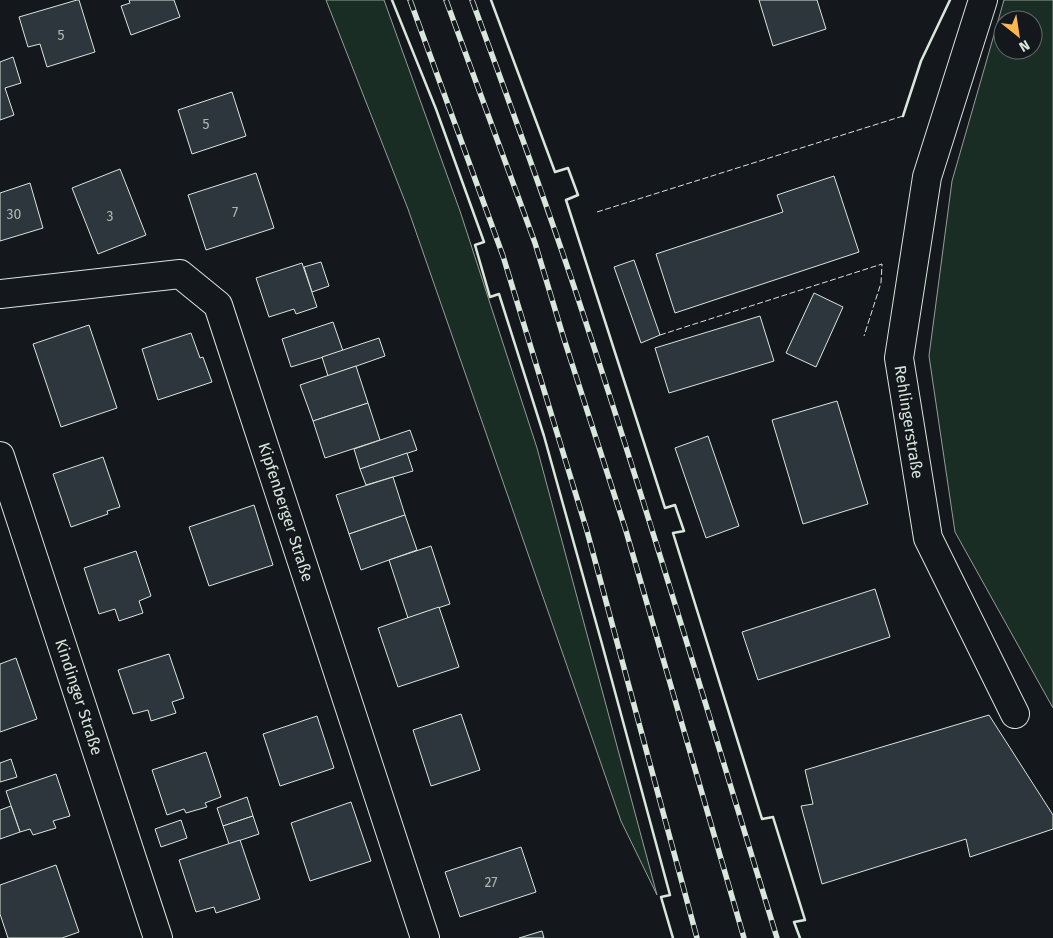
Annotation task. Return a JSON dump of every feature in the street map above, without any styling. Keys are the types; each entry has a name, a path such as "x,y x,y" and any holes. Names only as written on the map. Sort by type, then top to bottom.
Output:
{"street":[{"name":"Rehlingerstraße","path":"983,0 927,177 899,358 928,538 1015,714"},
{"name":"Kipfenberger Straße","path":"0,294 180,274 218,305 425,938"},
{"name":"Kindinger Straße","path":"0,456 158,938"}],"green space":[{"path":"326,0 384,0 460,211 537,448 657,895 621,821 408,209"},
{"path":"1004,0 1053,0 1053,708 955,532 929,356 952,181 993,38 993,60 1043,60 1043,10 1001,10"}],"building":[{"path":"79,0 95,52 47,67 40,44 28,47 19,17"},
{"path":"129,0 174,0 180,17 131,35 121,6 130,3"},
{"path":"759,0 817,0 826,29 773,46"},
{"path":"13,57 21,83 5,88 14,115 0,120 0,62"},
{"path":"232,92 246,136 192,154 178,110"},
{"path":"120,169 146,235 98,254 72,188"},
{"path":"256,173 274,228 206,250 188,195"},
{"path":"834,176 859,252 675,313 656,254 783,212 777,195"},
{"path":"30,183 43,228 0,241 0,193"},
{"path":"634,260 660,335 641,343 614,267"},
{"path":"321,262 329,286 312,292 304,267"},
{"path":"302,263 317,307 296,314 294,309 269,317 256,278"},
{"path":"814,293 843,307 816,367 786,353"},
{"path":"760,316 774,361 669,393 655,348"},
{"path":"333,322 343,351 291,367 282,339"},
{"path":"89,325 117,408 61,427 33,344"},
{"path":"191,333 200,358 203,357 212,382 158,400 142,349"},
{"path":"379,338 385,356 328,376 322,357"},
{"path":"356,366 368,403 313,421 300,385"},
{"path":"837,401 868,504 803,524 772,420"},
{"path":"368,403 380,440 325,458 313,421"},
{"path":"410,430 417,450 360,469 354,449"},
{"path":"708,436 739,526 706,538 675,448"},
{"path":"407,453 413,471 366,485 360,469"},
{"path":"103,457 120,507 107,511 108,514 71,527 53,474"},
{"path":"393,477 405,515 349,534 336,495"},
{"path":"254,505 273,565 209,586 189,527"},
{"path":"405,515 417,550 361,570 349,534"},
{"path":"431,546 450,604 408,618 389,560"},
{"path":"136,551 151,596 139,601 143,613 119,621 115,609 99,614 84,568"},
{"path":"875,589 890,637 758,680 742,632"},
{"path":"439,607 459,667 398,687 378,628"},
{"path":"169,654 184,698 172,702 176,713 151,721 148,710 133,714 118,670"},
{"path":"16,658 37,719 0,732 0,664"},
{"path":"461,714 480,770 431,786 413,730"},
{"path":"989,715 1053,815 1053,829 970,857 966,839 822,884 801,806 813,804 805,770"},
{"path":"317,716 334,768 280,786 263,734"},
{"path":"206,752 221,797 205,803 207,807 186,813 184,809 167,815 152,770"},
{"path":"11,759 17,777 0,782 0,763"},
{"path":"56,774 70,816 53,821 56,828 33,835 30,829 20,832 6,791"},
{"path":"247,797 253,816 223,826 217,808"},
{"path":"351,802 371,861 310,881 291,823"},
{"path":"11,806 20,832 0,839 0,810"},
{"path":"253,816 259,834 229,844 223,826"},
{"path":"181,820 187,838 161,847 155,829"},
{"path":"240,840 260,899 216,913 214,907 196,912 179,860"},
{"path":"521,847 536,892 460,917 445,872"},
{"path":"56,865 79,932 62,938 8,938 0,914 0,885"},
{"path":"542,931 544,938 519,938"}],"railway":[{"path":"410,0 503,256 587,531 697,938"},
{"path":"446,0 535,243 626,531 744,938"},
{"path":"472,0 547,207 589,332 661,559 777,938"}],"fence":[{"path":"597,212 903,116"},
{"path":"660,335 882,264 881,283 864,336"}],"wall":[{"path":"392,0 436,109 484,242 475,245 490,297 499,294 544,436 670,895 661,897 673,938"},
{"path":"491,0 555,172 568,168 578,195 566,200 665,508 675,505 684,531 673,533 762,819 773,817 805,920 794,922 800,938"},
{"path":"903,116 921,61 950,0"}]}
